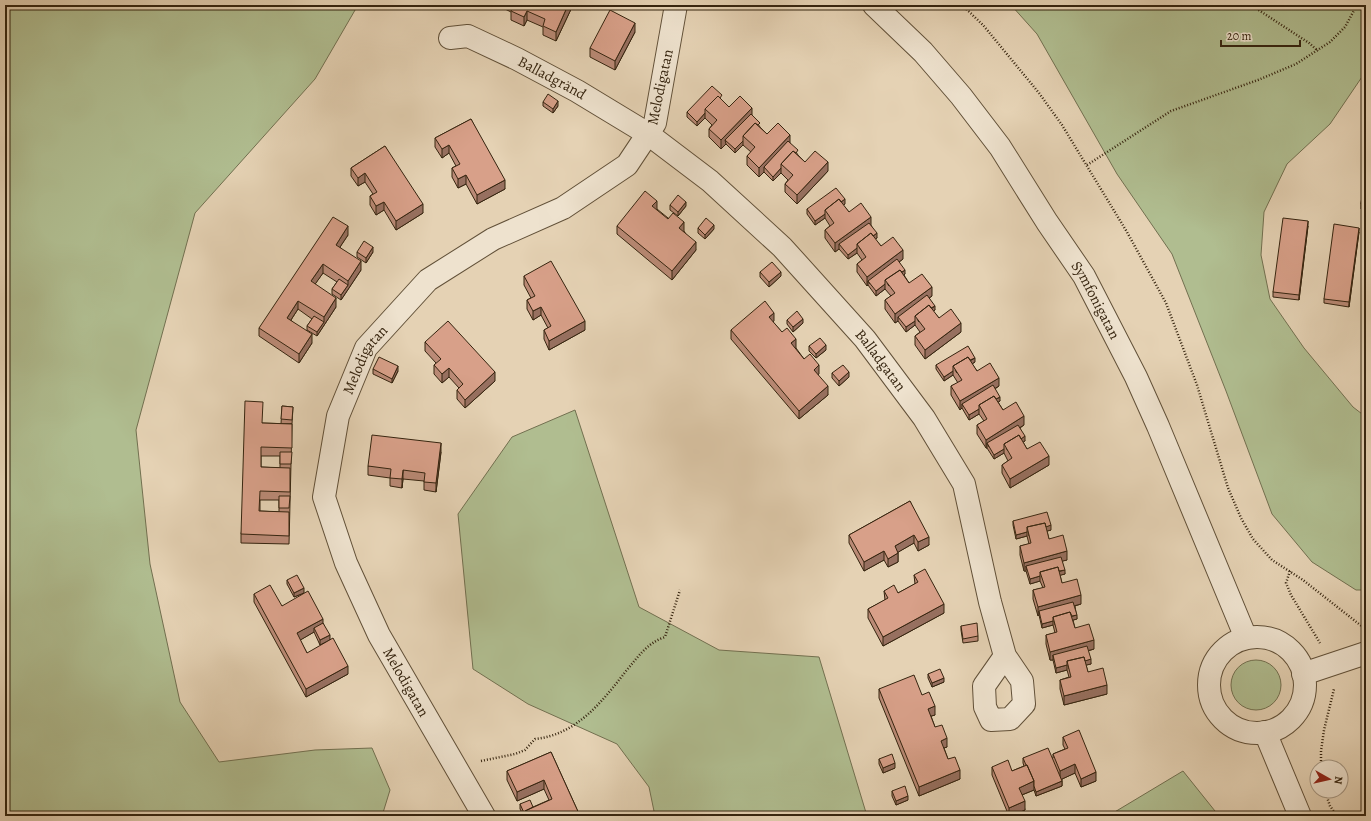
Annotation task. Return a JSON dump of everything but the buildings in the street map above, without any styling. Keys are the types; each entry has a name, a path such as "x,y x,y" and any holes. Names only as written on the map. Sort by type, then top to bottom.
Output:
{"street":[{"name":"Melodigatan","path":"484,816 379,635 346,563 324,497 338,416 366,348 428,280 493,239 563,208 627,166 655,123 676,5"},
{"name":"Symfonigatan","path":"874,5 923,52 970,108 1000,147 1084,276 1139,384 1246,638"},
{"name":"Balladgränd","path":"450,38 468,36 518,59 577,91 648,134"},
{"name":"Balladgatan","path":"648,134 710,181 782,247 865,338 924,418 964,484 990,602 1005,656"},
{"path":"1246,638 1268,638 1282,644 1288,648 1298,660 1303,674 1304,691 1299,707 1288,721 1281,726 1265,732 1248,732 1232,726 1218,714 1214,707 1209,690 1210,673 1218,657 1230,645 1246,638"},
{"path":"1303,674 1366,653"},
{"path":"1265,732 1300,816"}],"path":[{"path":"962,5 983,25 1039,93 1062,125 1127,232 1166,303 1197,384 1228,488 1241,518 1253,538 1272,560 1303,580 1366,630"},
{"path":"1251,5 1309,43 1318,51"},
{"path":"1087,165 1171,111 1277,72 1296,64 1318,51 1330,42 1345,27 1357,5"},
{"path":"454,764 480,761 515,754 525,750 535,739 546,738 561,733 593,711 643,651 655,640 665,637 680,590"},
{"path":"1328,799 1330,806 1337,816"}],"green space":[{"path":"5,5 358,5 315,79 195,213 136,430 150,564 180,702 219,762 315,750 372,748 390,790 382,816 5,816"},
{"path":"1011,5 1366,5 1366,71 1330,124 1287,164 1264,212 1261,255 1270,299 1304,348 1353,407 1366,417 1366,590 1356,590 1312,562 1272,514 1226,391 1172,254 1117,174 1037,34"},
{"path":"575,410 639,607 719,650 819,657 867,816 655,816 649,787 617,744 528,704 473,669 458,514 512,437"},
{"path":"1251,660 1261,660 1274,667 1281,680 1281,690 1274,703 1261,710 1251,710 1242,706 1235,699 1231,690 1231,680 1235,671 1242,664"},
{"path":"1183,771 1219,816 1108,816"}]}
